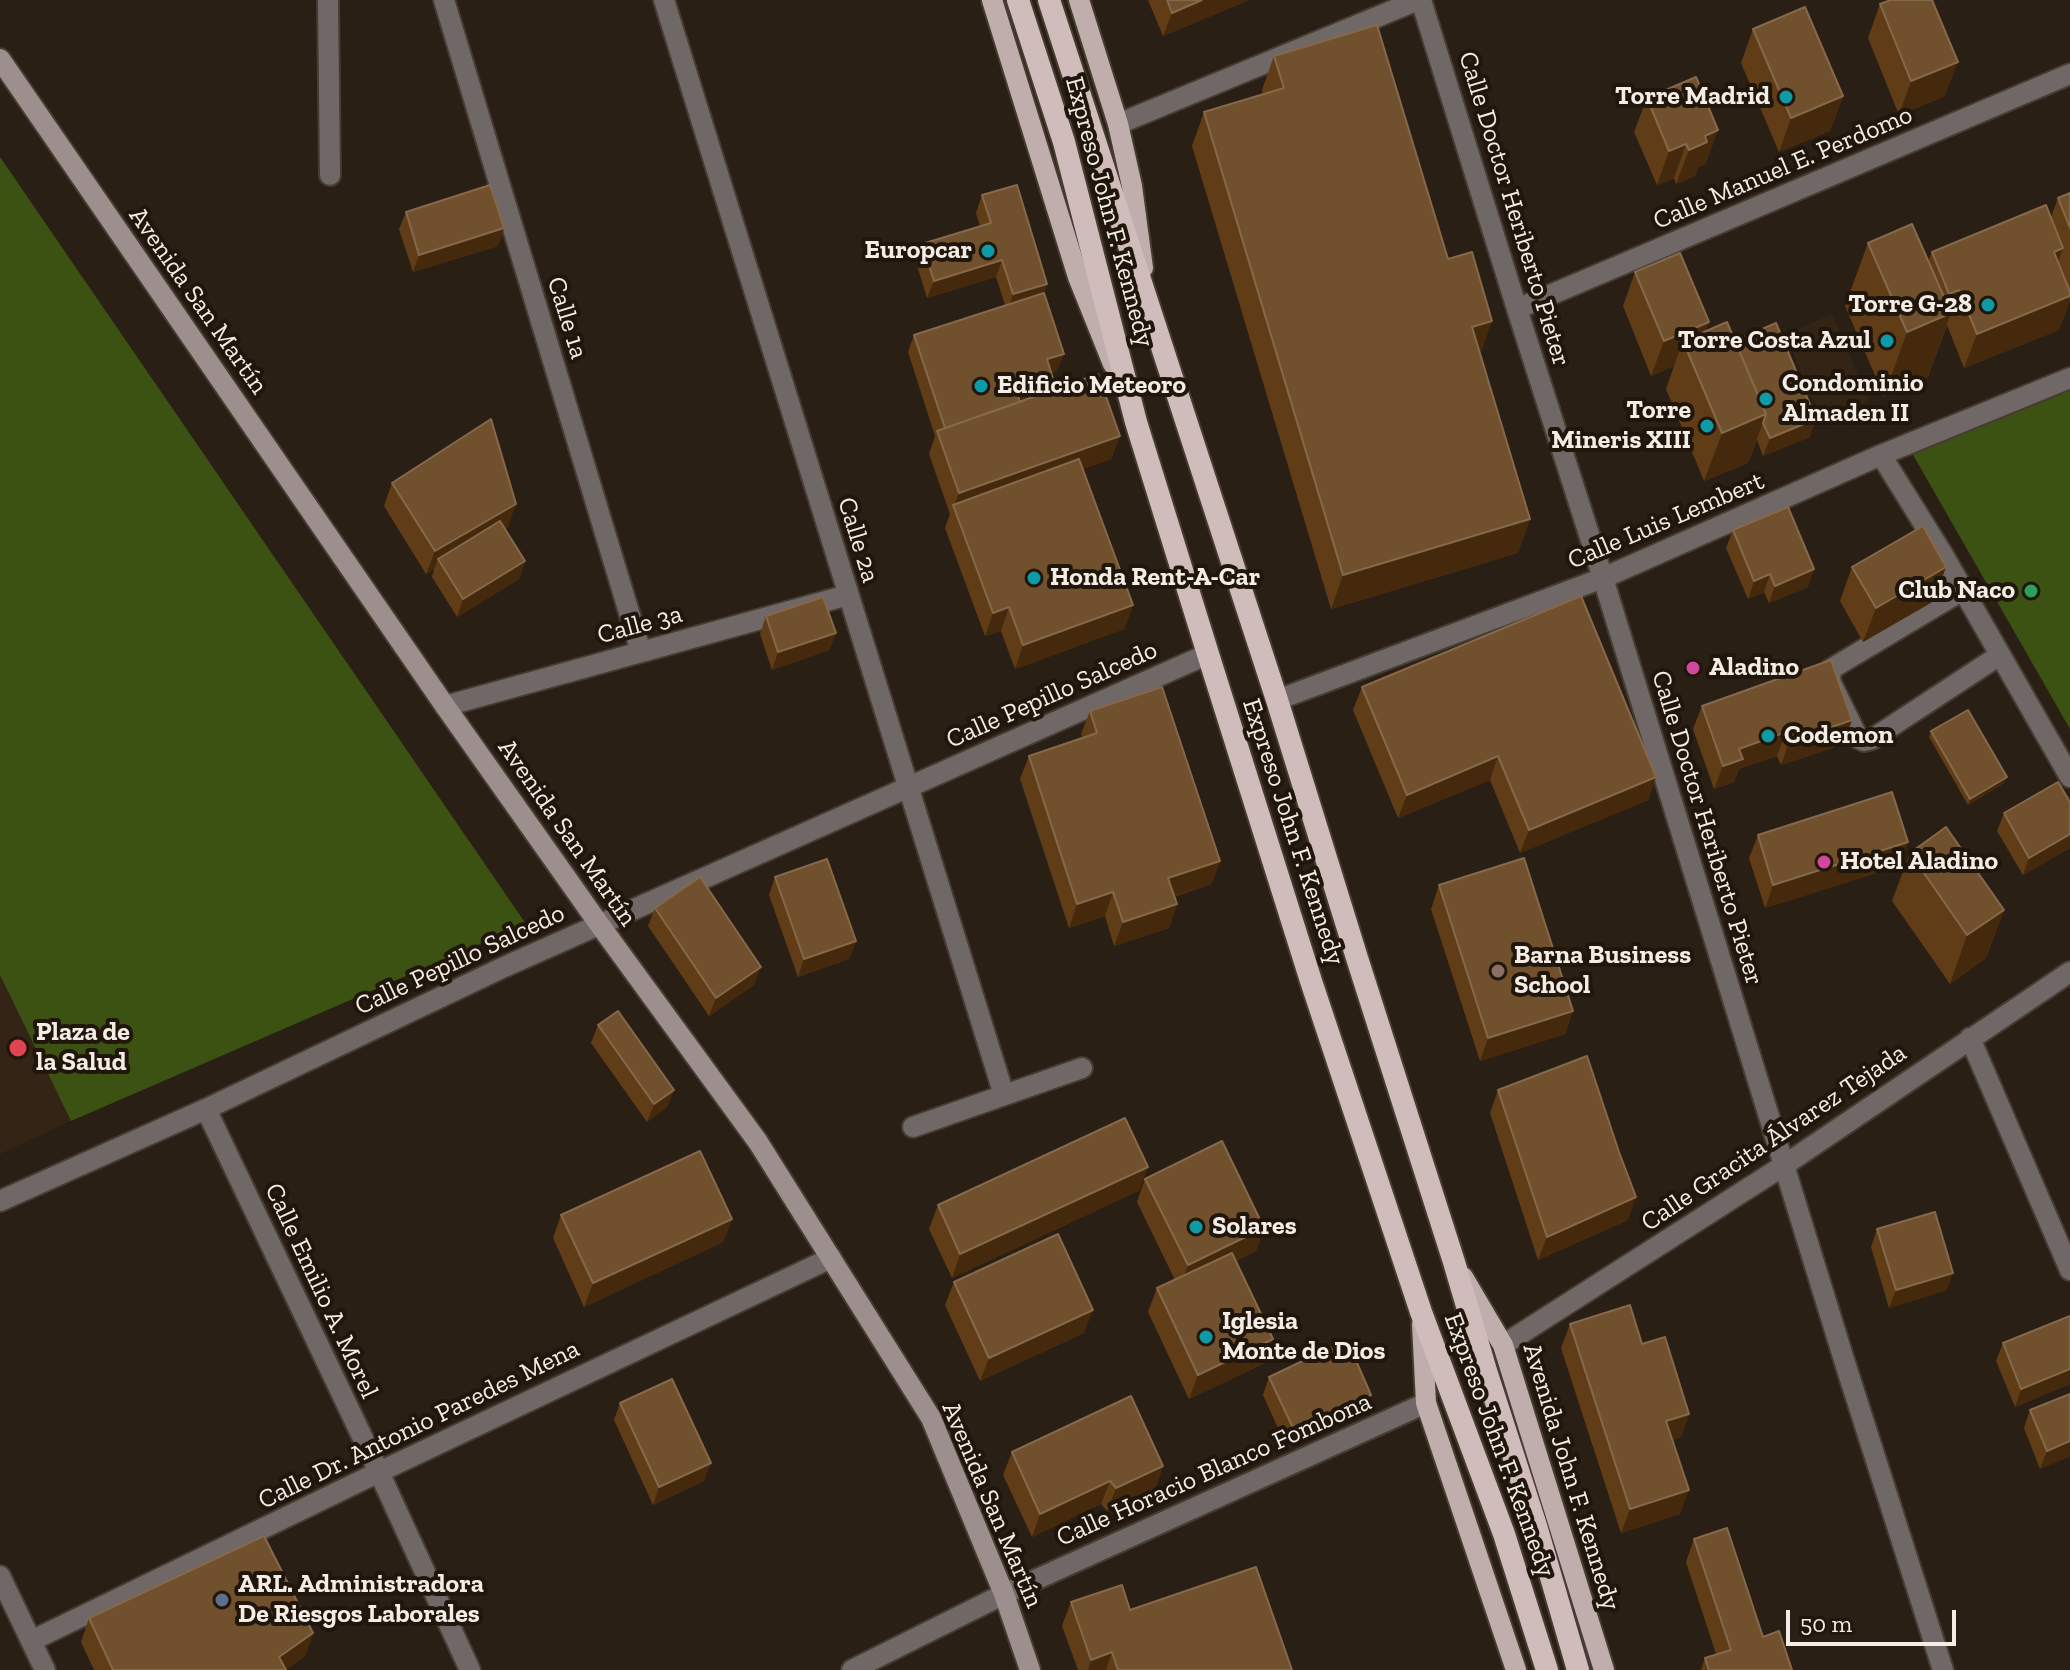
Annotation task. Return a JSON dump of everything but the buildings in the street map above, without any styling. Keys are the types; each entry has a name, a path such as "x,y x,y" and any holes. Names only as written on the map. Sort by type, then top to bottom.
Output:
{"highway":[{"name":"Expreso John F. Kennedy","path":"1018,0 1064,142 1136,422 1311,981 1421,1312 1504,1534 1547,1670"},
{"name":"Expreso John F. Kennedy","path":"1049,0 1277,700 1537,1529 1578,1670"}],"main road":[{"path":"992,0 1078,277 1136,422"},
{"path":"1079,0 1118,124 1132,186 1147,299"},
{"name":"Avenida San Martín","path":"0,59 445,706 758,1142 931,1418 1004,1594 1030,1670"},
{"name":"Avenida John F. Kennedy","path":"1454,1262 1503,1345 1604,1670"},
{"path":"1421,1312 1426,1403 1516,1670"}],"street":[{"name":"Calle 1a","path":"444,0 641,652"},
{"name":"Calle 2a","path":"664,0 1004,1095"},
{"path":"1118,124 1420,0"},
{"name":"Calle Doctor Heriberto Pieter","path":"1420,0 1943,1670"},
{"path":"330,175 333,1"},
{"name":"Calle Manuel E. Perdomo","path":"1517,309 2070,74"},
{"name":"Calle Luis Lembert","path":"1277,700 1603,578 1881,455 2070,378"},
{"path":"1881,455 2070,777"},
{"path":"1963,590 1831,669 1830,681 1858,738 1864,741 1872,739 2000,655"},
{"name":"Calle 3a","path":"445,706 848,595"},
{"name":"Calle Pepillo Salcedo","path":"0,1201 206,1109 504,967 1208,654"},
{"name":"Calle Gracita Álvarez Tejada","path":"1503,1345 1783,1166 2070,972"},
{"path":"1970,1038 2070,1270"},
{"path":"913,1127 1082,1068"},
{"name":"Calle Emilio A. Morel","path":"206,1109 470,1670"},
{"name":"Calle Dr. Antonio Paredes Mena","path":"31,1641 831,1258"},
{"name":"Calle Horacio Blanco Fombona","path":"852,1670 1004,1594 1426,1403"},
{"path":"0,1576 45,1670"}],"shaded area":[{"path":"1832,314 1869,401 1822,421 1785,335"},
{"name":"Plaza de la Salud","path":"0,975 71,1121 0,1154"}],"green space":[{"path":"0,157 526,924 71,1121 0,975"},
{"name":"Club Naco","path":"2070,388 2070,729 1912,453"}],"place":[{"name":"Torre Madrid","path":"1786,97"},
{"name":"Europcar","path":"988,251"},
{"name":"Torre G-28","path":"1988,305"},
{"name":"Torre Costa Azul","path":"1887,341"},
{"name":"Edificio Meteoro","path":"981,386"},
{"name":"Condominio Almaden II","path":"1766,399"},
{"name":"Torre Mineris XIII","path":"1707,426"},
{"name":"Honda Rent-A-Car","path":"1034,578"},
{"name":"Club Naco","path":"2031,591"},
{"name":"Aladino","path":"1693,668"},
{"name":"Codemon","path":"1768,736"},
{"name":"Hotel Aladino","path":"1824,862"},
{"name":"Barna Business School","path":"1498,971"},
{"name":"Plaza de la Salud","path":"18,1048"},
{"name":"Solares","path":"1196,1227"},
{"name":"Iglesia Monte de Dios","path":"1206,1337"},
{"name":"ARL. Administradora De Riesgos Laborales","path":"222,1600"}]}
